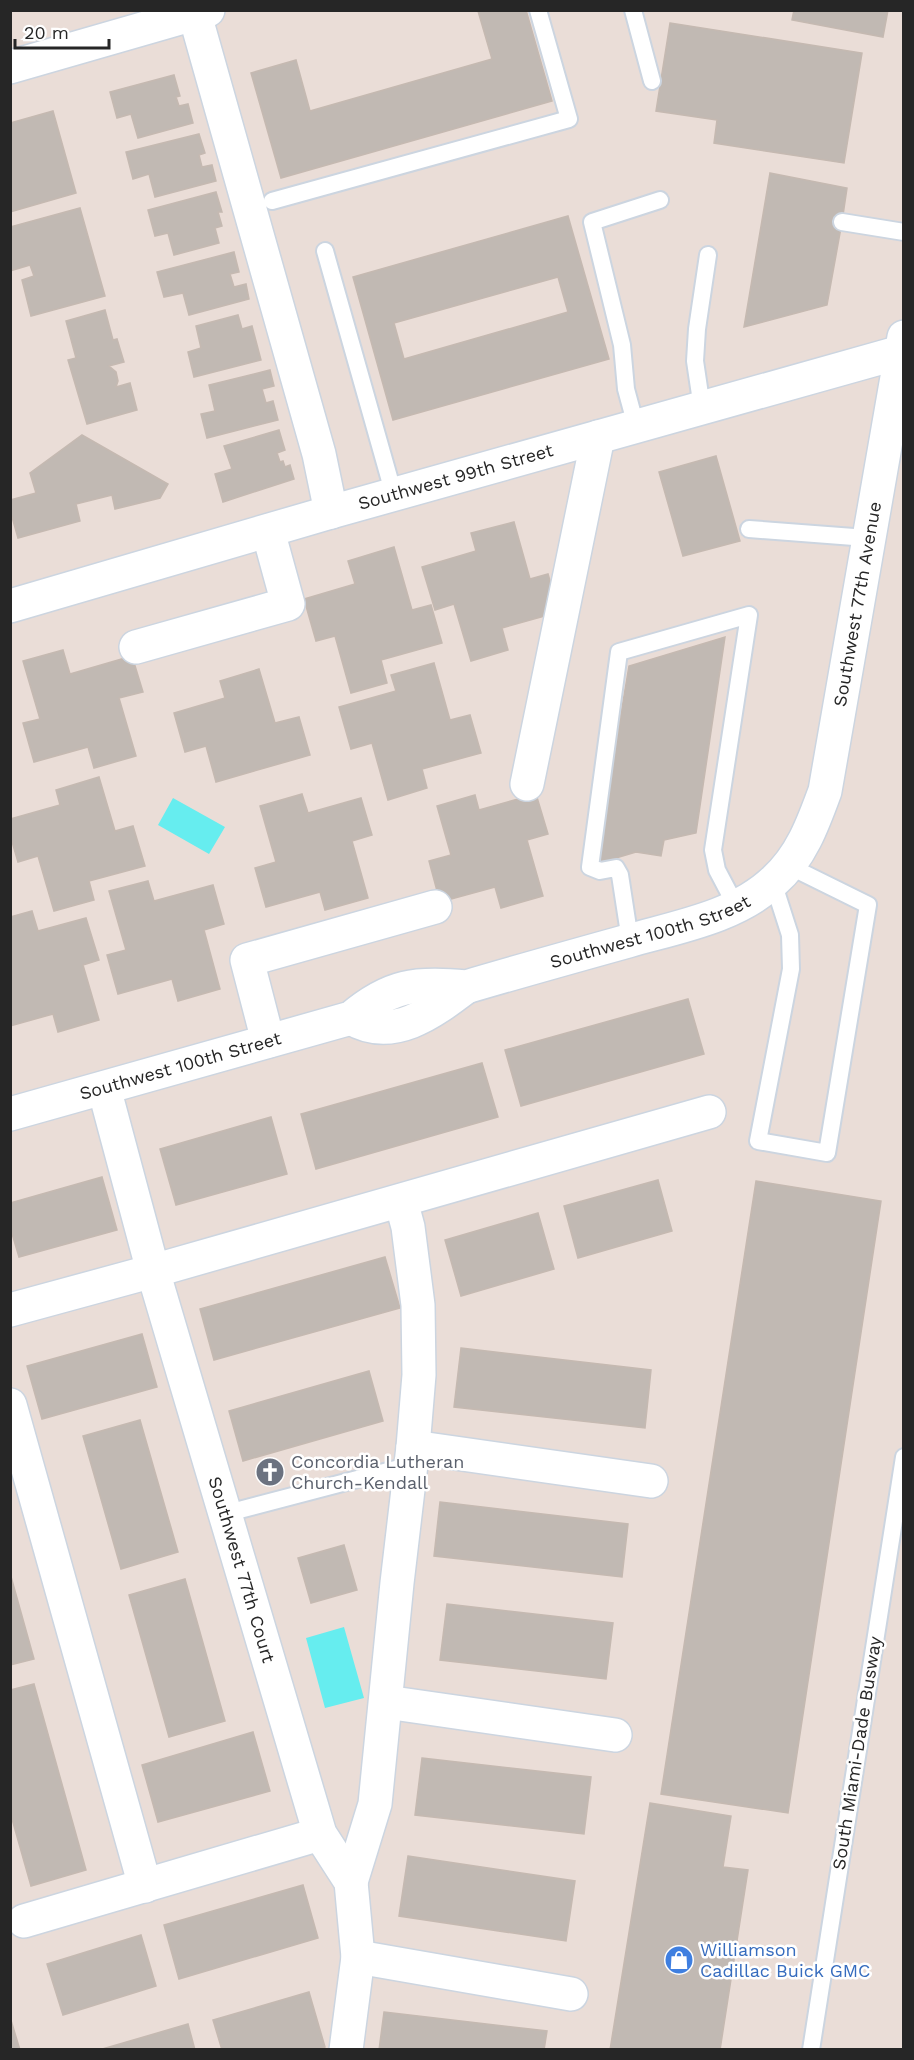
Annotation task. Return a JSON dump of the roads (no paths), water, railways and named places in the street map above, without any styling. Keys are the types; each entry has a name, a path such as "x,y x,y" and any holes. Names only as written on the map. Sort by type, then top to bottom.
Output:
{"street":[{"path":"10,67 201,13 324,473 331,512"},
{"name":"Southwest 99th Street","path":"10,606 331,512 702,408 902,344"},
{"name":"Southwest 77th Avenue","path":"781,874 808,836 825,791 902,344"},
{"path":"527,784 598,437"},
{"path":"136,647 288,604 268,531"},
{"name":"Southwest 100th Street","path":"10,1114 351,1018 371,1001 402,988 437,984 466,987 690,923 736,906 761,892 781,874"},
{"path":"268,1041 247,960 435,907"},
{"name":"Southwest 77th Court","path":"104,1088 153,1271 320,1834 351,1882 358,1957 346,2049"},
{"path":"10,1310 709,1112"},
{"path":"351,1882 375,1804 419,1375 418,1305 408,1227 401,1201"},
{"path":"10,1405 145,1886"},
{"path":"412,1456 651,1481"},
{"path":"386,1702 615,1735"},
{"path":"24,1921 320,1834"},
{"path":"358,1957 571,1994"}],"lane":[{"path":"272,201 569,119 538,10"},
{"path":"633,10 652,81"},
{"path":"636,426 626,389 622,345 592,222 660,200"},
{"path":"842,222 903,232"},
{"path":"325,251 394,495"},
{"path":"702,408 695,361 697,329 708,255"},
{"path":"749,529 867,538"},
{"path":"630,940 620,875 616,868 600,871 590,867 619,652 749,615 713,850 717,870 736,906"},
{"path":"781,874 868,905 827,1153 758,1141 791,969 790,935 781,874"},
{"path":"224,1514 412,1456"},
{"name":"South Miami-Dade Busway","path":"811,2049 903,1457"}],"water":[{"path":"173,798 225,827 209,854 158,825"},
{"path":"344,1627 364,1698 325,1708 306,1638"}],"place":[{"name":"Concordia Lutheran Church-Kendall","path":"270,1472"},
{"name":"Williamson Cadillac Buick GMC","path":"679,1960"}]}
